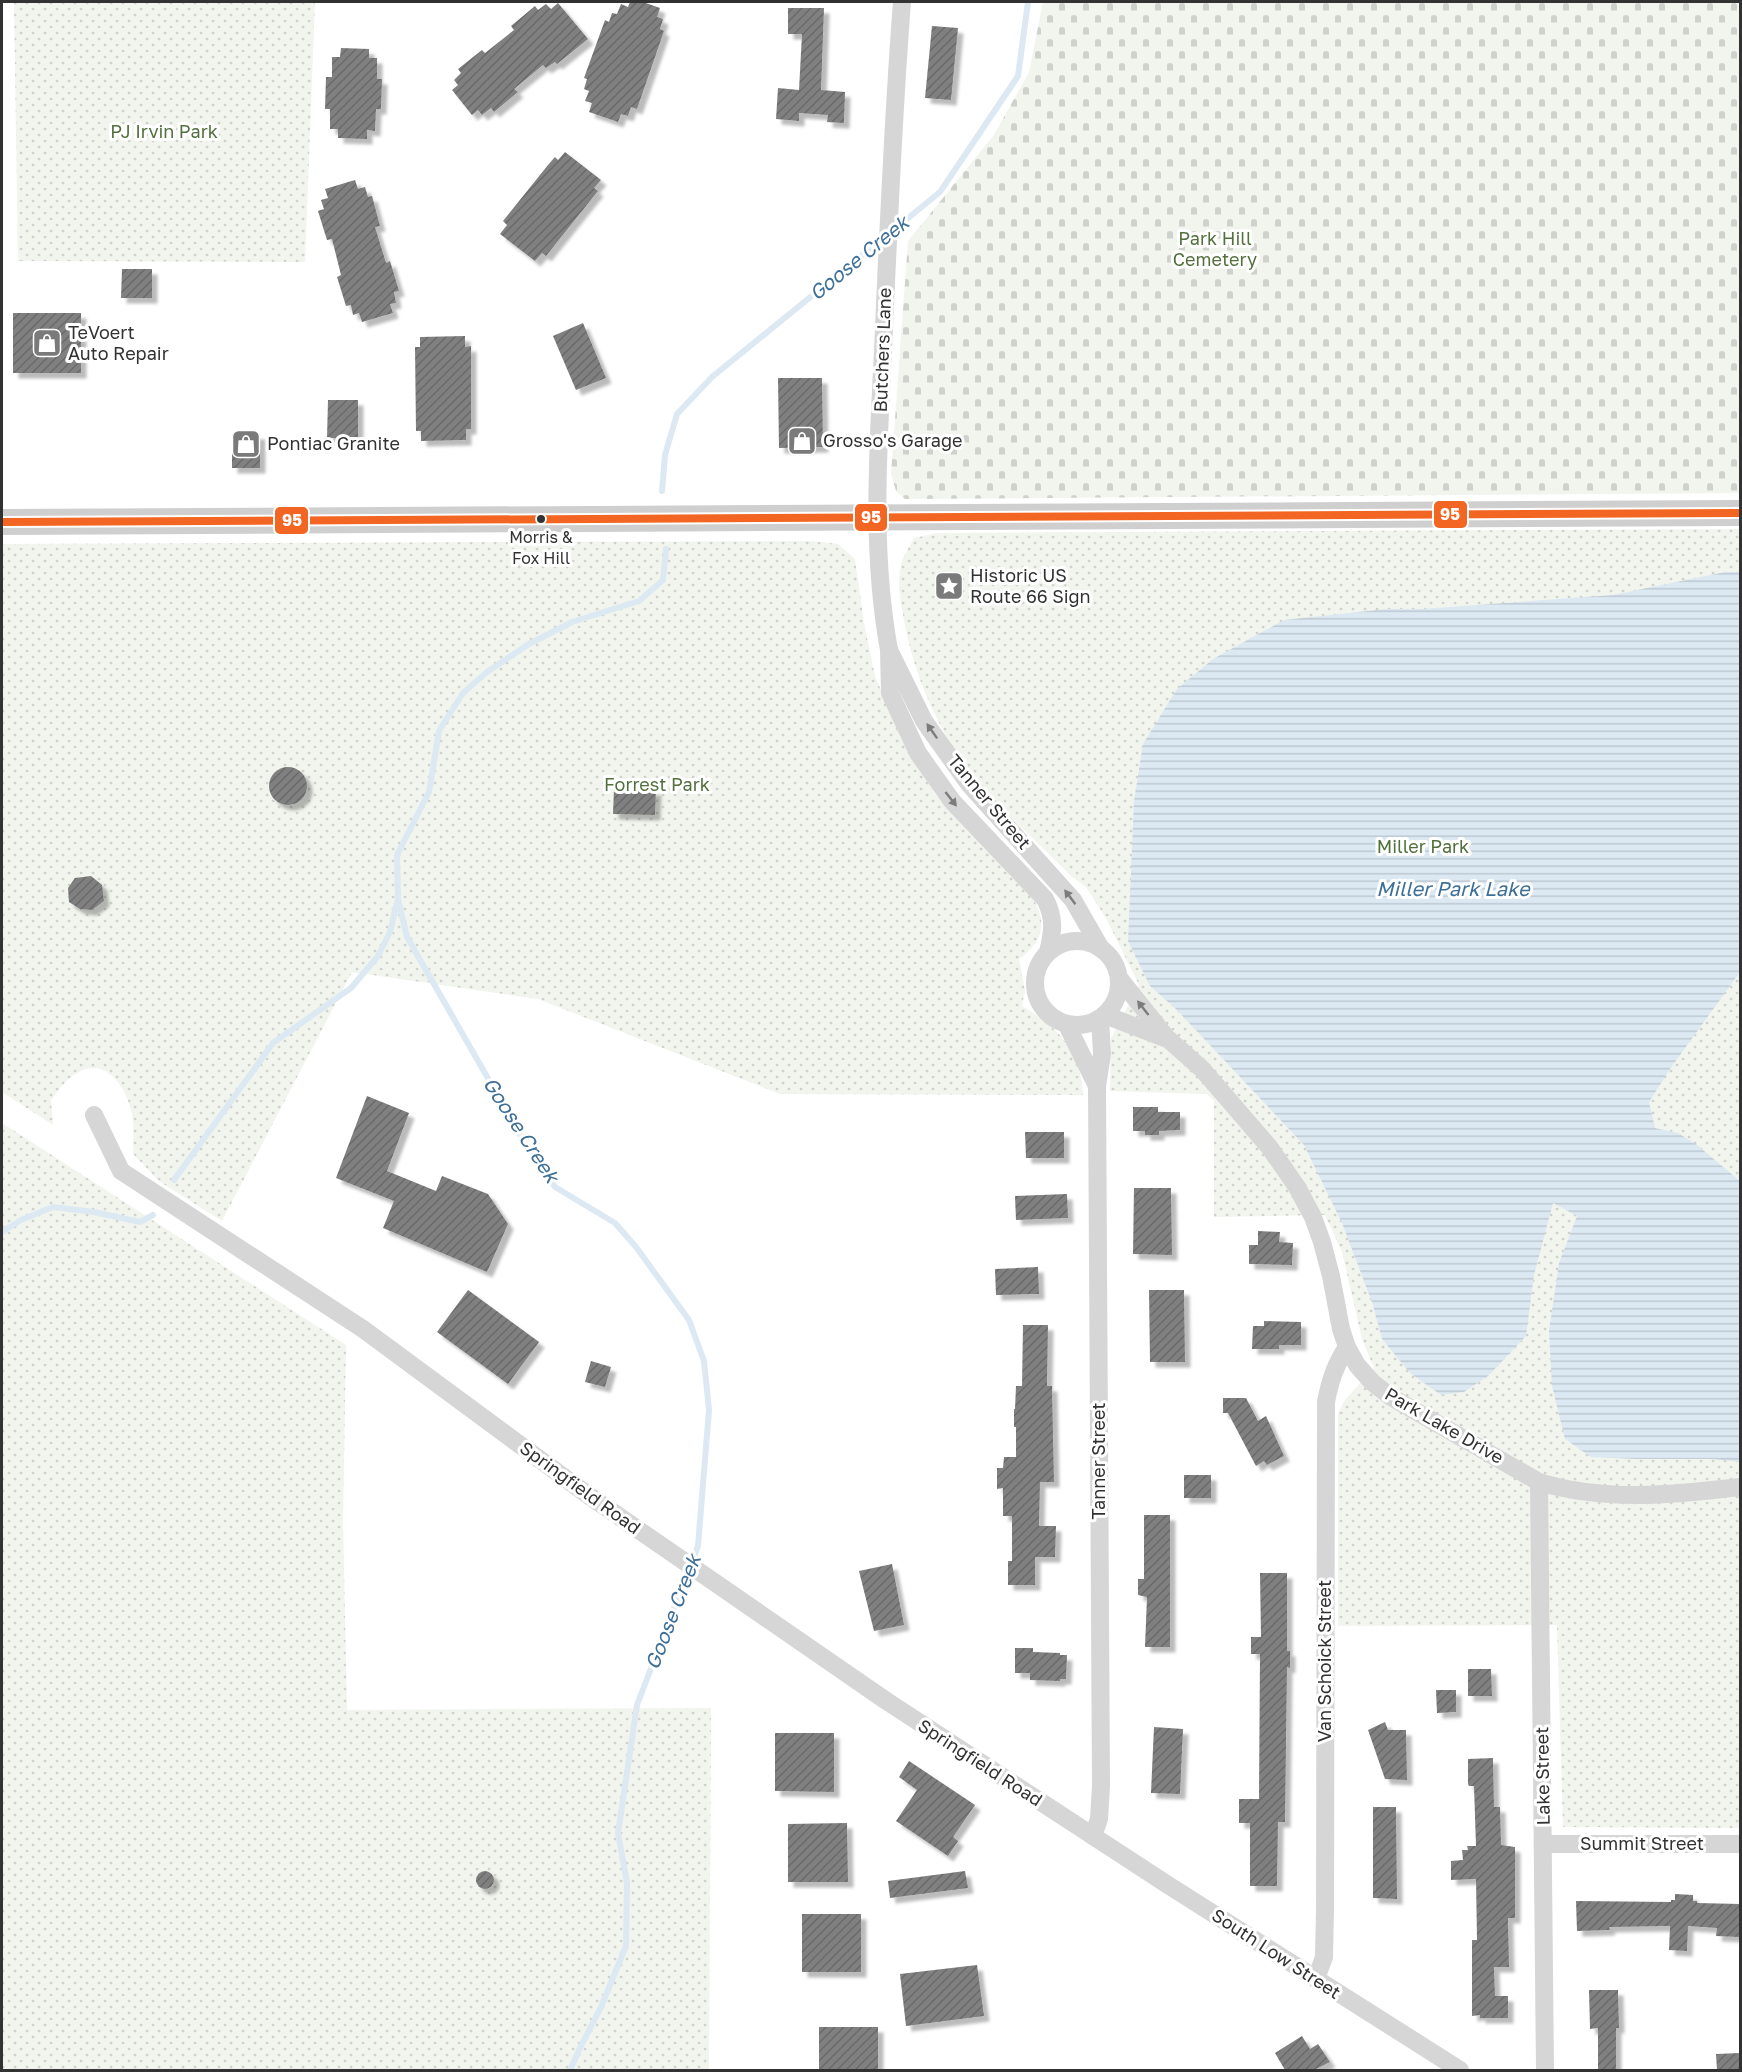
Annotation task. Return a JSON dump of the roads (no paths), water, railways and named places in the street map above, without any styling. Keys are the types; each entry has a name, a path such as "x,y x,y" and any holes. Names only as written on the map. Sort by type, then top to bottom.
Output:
{"main road":[{"path":"2,522 1740,513"}],"street":[{"name":"Butchers Lane","path":"877,518 887,250 902,2"},
{"name":"Tanner Street","path":"877,518 881,602 889,650 890,693 918,753 952,801 1045,899 1052,912 1052,934 1048,952"},
{"name":"Tanner Street","path":"889,650 924,721 969,784 1073,900 1100,947"},
{"path":"1073,941 1087,942 1100,947 1112,960 1119,978 1117,998 1103,1017 1078,1026 1067,1025 1054,1019 1044,1010 1037,998 1036,971 1040,963 1048,952 1060,944 1073,941"},
{"name":"Park Lake Drive","path":"1119,978 1167,1038 1202,1069 1270,1148 1297,1187 1313,1217 1322,1242 1347,1347 1357,1365 1390,1397 1539,1482 1562,1489 1608,1495 1673,1494 1740,1487"},
{"name":"Tanner Street","path":"1093,1836 1099,1819 1101,1786 1097,1086 1102,1054 1103,1017"},
{"name":"Park Lake Drive","path":"1103,1017 1167,1038"},
{"name":"Tanner Street","path":"1067,1025 1097,1086"},
{"name":"Springfield Road","path":"94,1115 121,1171 363,1329 588,1495 894,1706 1093,1836"},
{"name":"Van Schoick Street","path":"1316,1979 1324,1957 1325,1910 1326,1402 1329,1382 1335,1365 1347,1347"},
{"name":"Lake Street","path":"1539,1482 1545,2070"},
{"name":"South Low Street","path":"1093,1836 1460,2070"},
{"name":"Summit Street","path":"1544,1844 1740,1844"}],"water":[{"name":"Miller Park Lake","path":"1725,572 1740,572 1740,972 1649,1102 1655,1128 1678,1133 1697,1145 1740,1181 1740,1462 1713,1459 1591,1457 1565,1439 1552,1386 1549,1331 1559,1263 1577,1216 1553,1203 1534,1275 1526,1336 1488,1376 1464,1392 1441,1395 1410,1373 1382,1339 1373,1305 1342,1223 1304,1145 1176,1009 1150,986 1128,941 1134,801 1143,744 1177,689 1213,659 1284,620 1386,609 1422,609 1613,595"}],"waterway":[{"name":"Goose Creek","path":"891,232 940,192 1018,76 1028,2"},
{"name":"Goose Creek","path":"662,491 665,455 677,414 712,377 883,238"},
{"name":"Goose Creek","path":"570,2070 601,2007 626,1946 627,1883 618,1833 637,1705 698,1546 709,1410 704,1361 689,1320 636,1247 615,1223 555,1187 529,1150 407,937 398,899 397,855 429,792 439,731 463,693 487,672 529,644 572,622 639,601 663,580 666,549"},
{"path":"174,1180 273,1043 351,988 378,956 390,932 397,902"},
{"path":"2,1232 21,1220 53,1207 94,1212 140,1222 153,1215"}],"place":[{"name":"TeVoert Auto Repair","path":"47,343"},
{"name":"Grosso's Garage","path":"802,441"},
{"name":"Pontiac Granite","path":"246,444"},
{"name":"Morris & Fox Hill","path":"541,519"},
{"name":"Historic US Route 66 Sign","path":"949,586"}],"park label":[{"name":"PJ Irvin Park","path":"164,132"},
{"name":"Park Hill Cemetery","path":"1215,249"},
{"name":"Forrest Park","path":"657,785"},
{"name":"Miller Park","path":"1423,847"}]}
